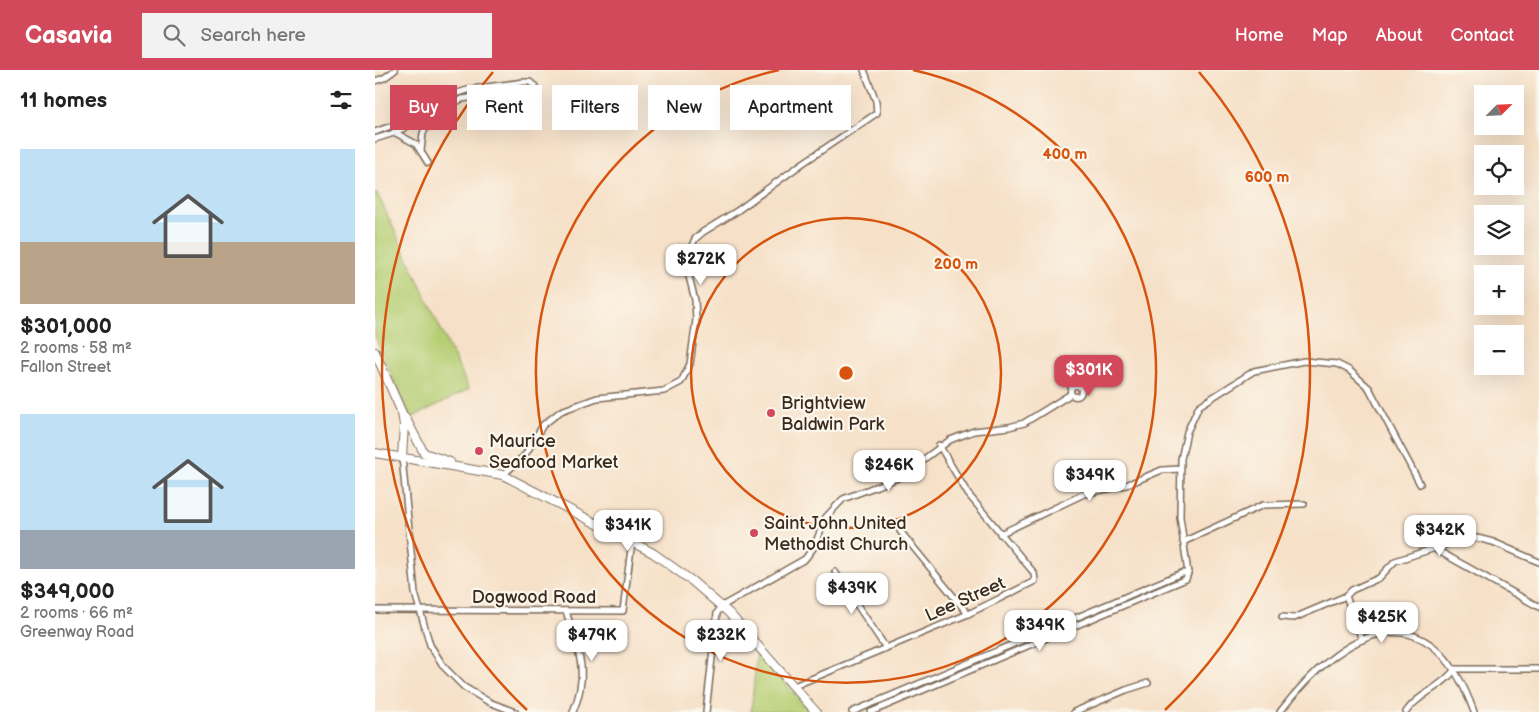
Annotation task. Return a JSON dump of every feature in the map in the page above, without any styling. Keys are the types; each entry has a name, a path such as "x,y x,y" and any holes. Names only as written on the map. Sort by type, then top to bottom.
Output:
{"main road":[{"path":"375,352 400,407 424,453 471,469"},
{"path":"400,407 404,425 402,457"},
{"path":"375,452 503,475 631,541 678,570 722,606 748,632 816,712"}],"street":[{"path":"375,81 384,78 395,70"},
{"path":"503,475 525,454 543,425 561,411 597,398 663,391 677,385 685,377 690,364 696,320 695,300 686,264 688,254 695,239 877,113 876,100 864,70"},
{"path":"457,95 463,92 524,82 530,82 535,86 533,91 507,92 457,100"},
{"path":"375,132 390,128"},
{"path":"393,130 394,133 411,141 421,151 428,163"},
{"path":"375,140 400,130"},
{"path":"421,151 425,130"},
{"path":"871,712 1186,579 1188,573 1180,517 1182,449 1187,432 1199,406 1254,371 1281,364 1321,362 1337,364 1349,370 1369,388 1420,484"},
{"path":"706,712 717,614 722,606 805,559 814,547 826,517 840,501 902,475 939,446 969,432 1024,423 1071,394"},
{"path":"939,446 961,485 1000,534 1085,494 1126,485 1162,470 1181,469"},
{"path":"402,457 412,568 420,610 430,645 448,672 475,694 515,712"},
{"path":"1183,542 1263,504 1303,504"},
{"path":"900,530 968,614"},
{"name":"Lee Street","path":"793,686 968,614 1032,584 1035,580 1034,573 1000,534"},
{"path":"1282,617 1294,618 1346,596 1352,590 1379,578 1395,561 1463,539 1477,538 1502,544 1539,562"},
{"name":"Dogwood Road","path":"375,610 623,611 631,541"},
{"path":"1435,549 1539,607"},
{"path":"835,572 886,648"},
{"path":"852,712 1135,592 1182,573 1188,573"},
{"path":"1346,596 1350,601 1362,640"},
{"path":"566,611 583,671 579,696 573,712"},
{"path":"1280,712 1295,693 1319,669 1349,646 1384,633 1415,635 1437,648 1455,668 1474,712"},
{"path":"1455,668 1539,669"},
{"path":"1406,712 1419,698 1450,676 1455,668"},
{"path":"1074,712 1126,690 1148,683"}],"green space":[{"path":"377,193 469,389 411,418 375,337 375,194"},
{"path":"757,650 810,712 751,712"}],"place":[{"name":"Brightview Baldwin Park","path":"771,413"},
{"name":"Maurice Seafood Market","path":"479,451"},
{"name":"Saint John United Methodist Church","path":"754,533"}]}
